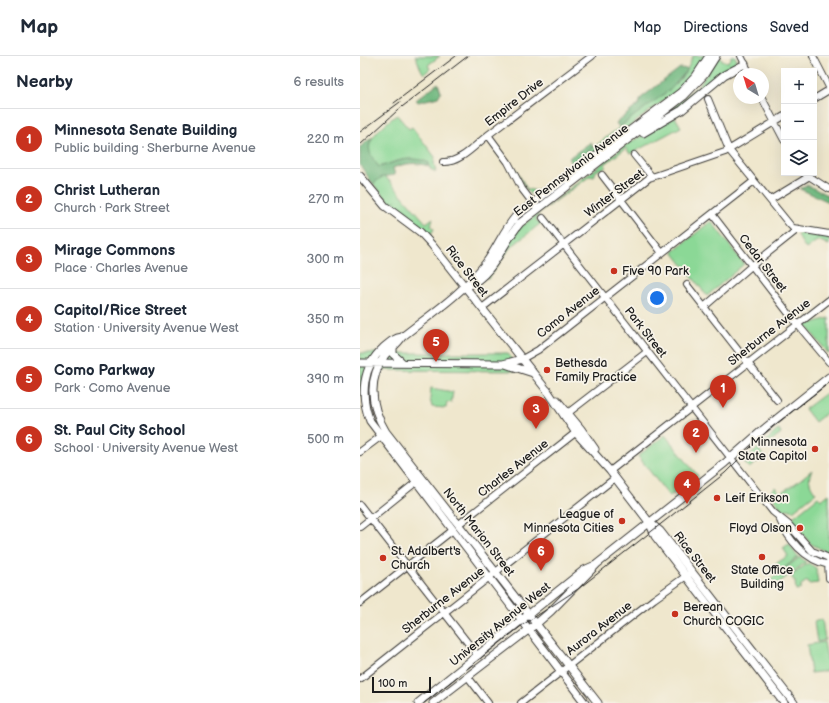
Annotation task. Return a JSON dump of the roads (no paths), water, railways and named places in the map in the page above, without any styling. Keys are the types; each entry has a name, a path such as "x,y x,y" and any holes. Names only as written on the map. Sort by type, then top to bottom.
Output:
{"main road":[{"name":"East Pennsylvania Avenue","path":"535,206 681,92 696,76 709,56"},
{"name":"East Pennsylvania Avenue","path":"402,337 466,287 485,264 508,225 620,145 690,92 704,75 716,56"},
{"path":"620,145 682,110 724,75 745,64"},
{"name":"Rice Street","path":"360,176 385,206 425,237 466,287 649,522 660,531 689,574 784,703"},
{"name":"North Marion Street","path":"402,337 380,363 374,379 373,397 383,434 416,482 453,530 529,614 598,703"},
{"name":"North Marion Street","path":"402,337 396,338 384,347 371,364 363,389 367,415 422,477 459,524 529,630 585,703"},
{"path":"393,346 392,350 394,355 404,363"},
{"name":"Como Avenue","path":"360,363 503,364 522,359"},
{"path":"503,364 533,373"},
{"name":"University Avenue West","path":"433,703 529,630 551,611 597,564 731,459 759,433 829,377"},
{"path":"360,404 367,415"},
{"name":"University Avenue West","path":"418,703 584,570 597,564"},
{"name":"Rice Street","path":"689,574 794,703"}],"street":[{"name":"Empire Drive","path":"443,162 450,162 458,159 592,56"},
{"path":"741,56 747,68"},
{"path":"813,56 829,89 817,97"},
{"path":"708,99 729,150 790,225 798,229 829,234"},
{"path":"765,104 781,135"},
{"name":"Winter Street","path":"482,308 652,177 729,150 781,118"},
{"name":"Empire Drive","path":"488,136 508,162 522,189 535,206"},
{"path":"634,155 652,177"},
{"path":"602,175 662,253"},
{"path":"770,200 805,176"},
{"path":"808,176 829,189"},
{"name":"Como Avenue","path":"522,359 538,350 754,181"},
{"name":"Cedar Street","path":"712,214 751,266 828,361"},
{"name":"Park Street","path":"543,218 690,407 779,518"},
{"path":"704,307 751,266 798,229"},
{"path":"687,285 777,400"},
{"name":"Sherburne Avenue","path":"610,471 690,407 829,300"},
{"path":"566,415 647,352"},
{"name":"Charles Avenue","path":"459,524 578,431"},
{"path":"360,452 383,434"},
{"path":"360,526 422,477"},
{"name":"Sherburne Avenue","path":"360,679 615,478"},
{"path":"360,505 478,656"},
{"path":"779,518 788,524 812,551 829,558 829,578"},
{"path":"779,518 783,528 801,551 817,562 828,565"},
{"path":"360,603 453,530"},
{"name":"Aurora Avenue","path":"521,703 654,599 689,574"},
{"path":"468,677 488,703"}],"tram line":[{"path":"424,703 524,624 578,589 666,520 725,473 768,430 829,383"}],"railway":[{"path":"394,103 456,56"},
{"path":"360,145 398,110 468,56"},
{"path":"360,132 400,102"}],"place":[{"name":"Five 90 Park","path":"614,271"},
{"name":"Como Parkway","path":"436,362"},
{"name":"Bethesda Family Practice","path":"547,370"},
{"name":"Minnesota Senate Building","path":"723,408"},
{"name":"Mirage Commons","path":"536,429"},
{"name":"Minnesota State Capitol","path":"815,449"},
{"name":"Christ Lutheran","path":"696,453"},
{"name":"Leif Erikson","path":"717,498"},
{"name":"Capitol/Rice Street","path":"687,504"},
{"name":"League of Minnesota Cities","path":"622,521"},
{"name":"Floyd Olson","path":"800,528"},
{"name":"State Office Building","path":"762,557"},
{"name":"St. Adalbert's Church","path":"383,558"},
{"name":"St. Paul City School","path":"541,571"},
{"name":"Berean Church COGIC","path":"675,614"}]}
